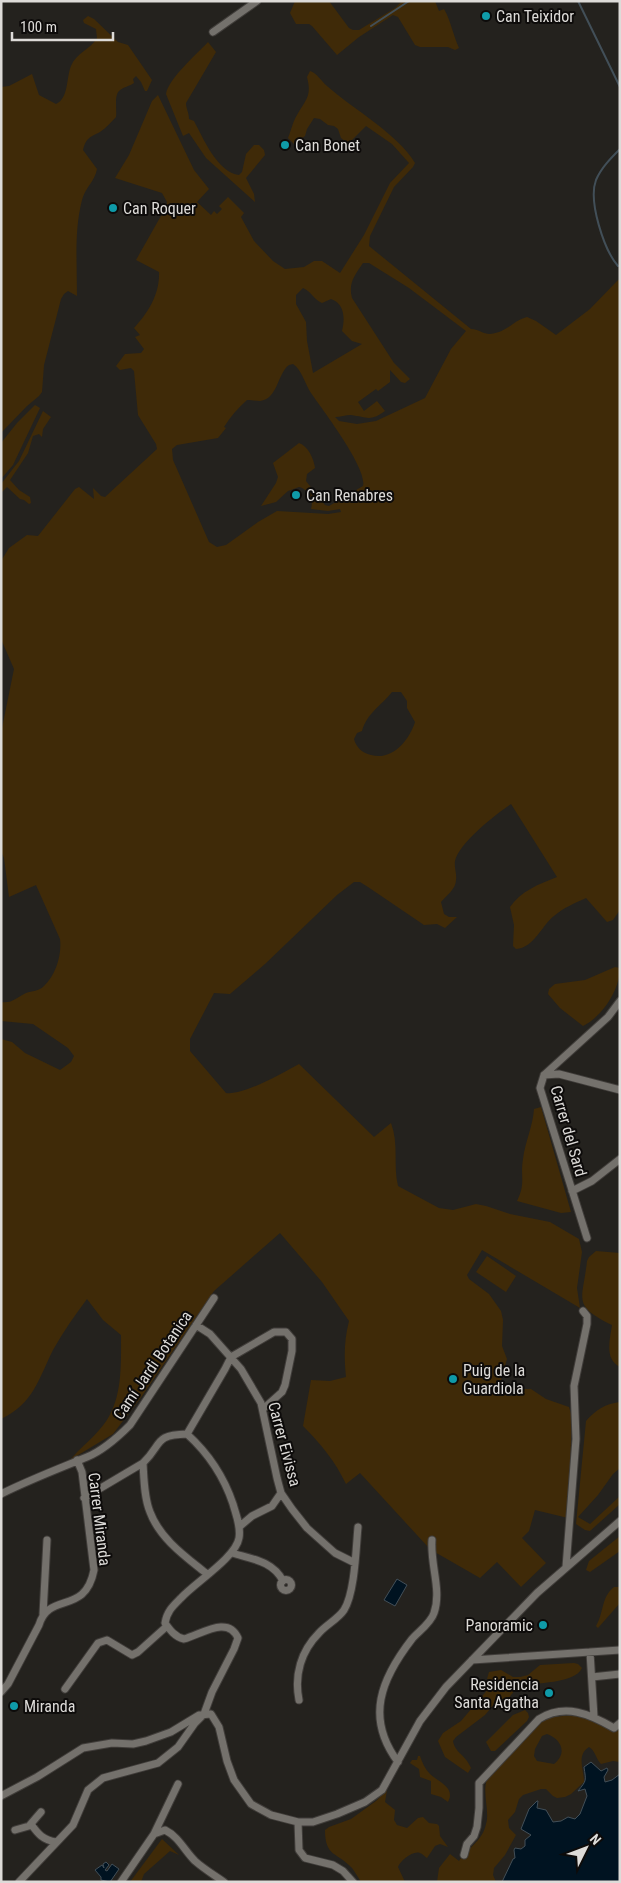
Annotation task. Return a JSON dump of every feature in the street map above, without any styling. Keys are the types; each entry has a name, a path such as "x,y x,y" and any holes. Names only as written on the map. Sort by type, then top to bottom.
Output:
{"street":[{"path":"213,32 257,1"},
{"name":"Carrer del Sard","path":"587,1238 540,1088 544,1075 608,1017 620,1001"},
{"path":"544,1075 559,1074 620,1090"},
{"path":"572,1190 592,1180 620,1159"},
{"name":"Camí Jardi Botanica","path":"1,1494 77,1460 88,1457 130,1425 214,1298"},
{"path":"566,1567 576,1439 574,1386 587,1324 587,1316 584,1311"},
{"name":"Carrer Eivissa","path":"196,1325 210,1334 231,1357 241,1369 261,1403 282,1493 307,1528 335,1553 355,1562"},
{"path":"187,1434 226,1370 231,1357 274,1332 286,1332 292,1339 290,1368 282,1392 263,1409"},
{"path":"19,1882 73,1826 88,1790 92,1786 103,1778 158,1763 178,1747 204,1714 212,1692 238,1638 235,1631 230,1627 220,1626 195,1636 184,1639 179,1638 165,1623 167,1612 236,1549 239,1537 239,1527 226,1484 198,1444 187,1434 176,1434 163,1438 143,1462 84,1498"},
{"name":"Carrer Miranda","path":"44,1614 56,1606 84,1594 92,1583 94,1570 82,1472 77,1460"},
{"path":"143,1462 146,1496 150,1514 166,1539 207,1574"},
{"path":"239,1527 252,1516 272,1506 282,1493"},
{"path":"1,1796 37,1777 83,1748 112,1743 134,1744 146,1741 171,1732 200,1715 211,1714 219,1727 227,1761 234,1780 251,1804 271,1815 298,1822 313,1822 337,1814 375,1796 382,1790 432,1703 537,1593 620,1521"},
{"path":"299,1700 297,1690 298,1671 306,1650 318,1634 344,1610 349,1597 355,1562 358,1526"},
{"path":"1,1692 8,1684 44,1614 47,1540"},
{"path":"398,1762 387,1747 382,1731 379,1714 381,1698 389,1674 401,1655 433,1616 437,1590 431,1554 432,1540"},
{"path":"232,1553 270,1564 279,1572 283,1580"},
{"path":"65,1689 98,1643 106,1640 132,1655 138,1652 167,1626"},
{"path":"472,1660 620,1650"},
{"path":"590,1652 594,1717"},
{"path":"592,1677 620,1674"},
{"path":"464,1855 477,1827 480,1808 478,1783 532,1725 545,1716 566,1710 594,1717 614,1728 620,1724"},
{"path":"122,1882 154,1834 178,1784"},
{"path":"15,1830 31,1824 40,1812"},
{"path":"298,1822 299,1850 305,1858 333,1864 354,1882"},
{"path":"31,1824 44,1839 56,1842"},
{"path":"154,1834 165,1830 174,1834 194,1860 224,1882"}],"shaded area":[{"path":"295,1 329,1 349,28 359,30 395,8 402,1 435,1 439,11 444,9 459,48 455,50 448,47 420,47 415,45 398,17 393,15 359,37 337,55 312,26 309,24 296,24 290,13"},
{"path":"88,16 94,19 118,42 128,45 152,80 147,91 145,91 136,76 133,79 134,83 122,88 117,93 116,117 104,129 87,140 83,150 97,169 83,196 79,212 76,248 77,296 68,291 61,299 44,365 42,392 1,433 1,87 9,86 32,74 39,95 56,104 60,101 65,93 69,71 73,62 97,38 96,29 84,23 83,20"},
{"path":"208,42 216,52 186,103 189,119 194,121 218,162 231,173 239,175 242,172 246,154 254,145 259,145 264,150 265,155 246,178 254,194 255,202 206,158 189,133 183,136 166,94 177,74"},
{"path":"310,71 315,73 338,95 387,132 415,163 394,187 370,236 369,246 471,329 487,334 496,333 527,317 556,335 590,309 620,278 620,910 613,920 607,922 586,898 558,913 528,945 516,949 513,946 514,925 510,907 525,892 557,877 511,804 479,830 463,846 458,854 455,861 456,883 441,902 444,914 449,917 457,917 445,928 437,924 424,925 360,882 354,882 337,895 265,964 230,994 214,993 190,1039 190,1051 226,1093 252,1088 299,1064 374,1137 391,1123 395,1139 398,1186 439,1208 453,1210 476,1204 486,1206 510,1214 550,1222 579,1239 582,1252 577,1288 580,1308 482,1250 467,1275 469,1279 489,1294 501,1311 503,1320 502,1346 507,1359 500,1383 502,1393 511,1396 523,1389 531,1389 546,1399 569,1407 572,1417 568,1518 535,1510 529,1531 522,1538 546,1563 521,1587 497,1562 480,1578 433,1551 435,1538 429,1538 428,1547 360,1473 346,1484 327,1453 303,1426 311,1380 330,1381 346,1377 345,1349 349,1321 322,1282 280,1233 214,1291 142,1396 113,1434 70,1460 108,1419 117,1397 119,1385 121,1335 103,1320 87,1299 57,1343 34,1390 21,1406 1,1419 1,1039 12,1042 25,1053 60,1070 71,1062 74,1056 68,1048 33,1024 1,1021 1,1002 11,1001 26,993 40,989 52,976 59,958 60,939 36,885 9,897 4,858 1,851 1,733 14,669 1,639 1,561 9,548 27,535 38,536 75,489 79,487 94,499 93,488 101,496 105,497 157,449 156,444 138,415 134,371 131,368 120,370 116,366 125,354 141,353 144,349 135,337 140,335 134,328 152,303 159,280 159,272 136,260 167,202 162,193 115,178 129,155 152,101 158,95 194,170 209,189 197,202 211,215 214,211 217,214 222,209 219,206 228,197 244,213 241,217 254,241 273,261 285,269 304,267 314,261 322,261 340,273 364,235 390,183 409,163 392,144 366,126 348,144 341,138 338,129 320,119 314,118 305,136 294,144 288,138 296,117 307,97 309,89 307,77","holes":["363,263 369,263 409,288 466,331 451,349 425,398 376,421 357,424 339,421 335,417 351,415 368,418 376,417 385,411 377,401 364,411 358,402 390,382 390,370 401,382 405,383 410,379 394,363 352,298 351,288 355,275","303,288 322,303 331,299 336,301 343,312 344,322 342,331 352,341 362,344 313,373 307,341 306,322 296,304 296,295","293,364 299,370 311,393 352,453 363,478 363,486 329,506 325,505 306,481 307,474 315,468 308,450 299,443 273,463 278,477 261,506 276,502 288,491 299,487 310,495 311,509 328,511 340,509 341,512 328,514 277,511 226,545 217,547 209,542 173,460 172,449 177,445 218,438 237,409 247,400 260,401 270,396 289,365","392,692 401,692 407,701 407,708 415,722 409,736 399,748 386,755 379,756 365,753 356,745 354,739 357,733 362,731 371,714"]},
{"path":"35,405 40,408 13,465 1,479 1,443"},
{"path":"43,411 51,417 43,429 42,437 39,434 33,436 28,453 10,480 19,490 30,497 31,503 29,504 20,499 7,487 1,493 1,484 19,461"},
{"path":"615,967 620,968 614,993 597,1016 583,1026 560,1008 548,994 549,989 555,984 585,980"},
{"path":"541,1107 571,1212 561,1213 517,1201 522,1185 522,1165 525,1146 534,1109"},
{"path":"596,1251 620,1253 620,1367 615,1363 610,1354 609,1342 612,1325 590,1312 583,1300 582,1293 587,1261"},
{"path":"487,1256 516,1276 506,1292 476,1272"},
{"path":"620,1402 620,1468 578,1517 590,1524 620,1496 620,1504 590,1531 585,1530 576,1524 586,1421 601,1408"},
{"path":"620,1536 620,1551 590,1572 586,1570 589,1561"},
{"path":"614,1587 620,1587 620,1603 598,1628 596,1626 605,1600"},
{"path":"574,1663 582,1668 578,1673 563,1680 519,1687 508,1699 499,1699 485,1715 456,1737 453,1741 454,1745 471,1768 468,1773 445,1757 438,1741 443,1733 461,1721 489,1688 491,1682 487,1679 489,1672 501,1670 513,1677 520,1677 528,1675 540,1665"},
{"path":"525,1710 529,1717 527,1721 495,1751 491,1751 486,1742 513,1715"},
{"path":"572,1715 620,1727 620,1762 613,1761 601,1764 593,1750 589,1747 585,1750 582,1758 584,1782 571,1794 557,1798 546,1789 541,1789 523,1795 519,1799 515,1812 508,1820 509,1828 516,1835 505,1855 494,1868 493,1875 496,1882 437,1882 439,1868 450,1854 459,1861 478,1840 484,1830 487,1819 485,1791 487,1779 495,1768 537,1725 554,1717","holes":["547,1734 552,1736 561,1747 561,1755 554,1764 537,1761 534,1756 535,1749 542,1736"]},
{"path":"418,1756 420,1756 430,1774 445,1785 450,1792 448,1802 441,1797 431,1794 431,1781 420,1777 419,1769 410,1763 412,1760 417,1760"},
{"path":"387,1790 385,1802 395,1810 394,1820 397,1825 407,1828 418,1818 423,1817 429,1823 439,1826 440,1836 448,1847 440,1844 435,1846 427,1858 417,1852 404,1859 398,1867 405,1882 361,1882 352,1868 330,1850 327,1845 325,1830 351,1819 376,1801"},
{"path":"162,1839 179,1855 170,1851 144,1874 141,1882 130,1882"}],"water":[{"path":"397,1579 407,1585 395,1606 384,1600"},
{"path":"591,1762 601,1771 607,1768 608,1770 604,1777 605,1782 612,1780 620,1774 620,1882 502,1882 515,1858 515,1848 521,1849 525,1846 525,1840 531,1835 521,1829 529,1809 537,1801 537,1808 546,1810 553,1822 561,1821 568,1817 575,1819 580,1814 587,1796 585,1789 578,1791 585,1780 584,1767"},
{"path":"106,1862 109,1865 105,1870 107,1871 112,1864 119,1869 110,1882 101,1880 101,1877 95,1870 102,1865 104,1868 103,1864"}],"waterway":[{"path":"371,26 409,1"},
{"path":"578,1 620,87"},
{"path":"618,266 608,249 599,225 594,200 594,189 601,171 620,149"}],"place":[{"name":"Can Teixidor","path":"486,16"},
{"name":"Can Bonet","path":"285,145"},
{"name":"Can Roquer","path":"113,208"},
{"name":"Can Renabres","path":"296,495"},
{"name":"Puig de la Guardiola","path":"453,1379"},
{"name":"Panoramic","path":"543,1625"},
{"name":"Residencia Santa Agatha","path":"549,1693"},
{"name":"Miranda","path":"14,1706"}]}
